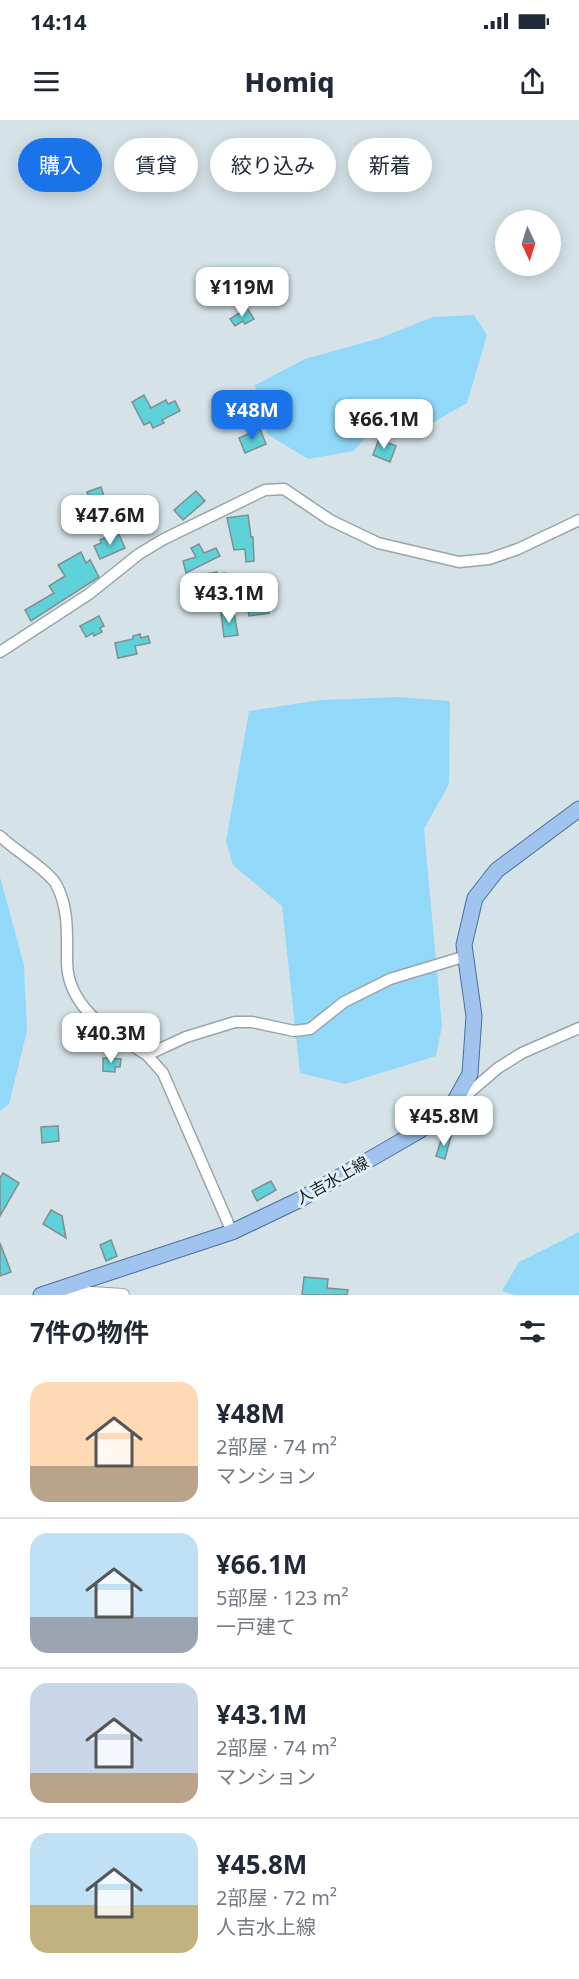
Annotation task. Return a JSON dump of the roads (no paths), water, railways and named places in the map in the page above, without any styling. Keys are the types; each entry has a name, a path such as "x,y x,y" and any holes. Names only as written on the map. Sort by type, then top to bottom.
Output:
{"main road":[{"name":"人吉水上線","path":"47,1293 232,1232 298,1200 399,1143 451,1108 470,1074 474,1016 464,945 476,898 497,870 579,809"}],"street":[{"path":"0,652 88,594 139,554 185,528 265,490 284,489 330,520 378,543 459,562 489,559 518,549 579,520"},
{"path":"0,836 55,882 63,902 68,931 67,963 75,994 92,1019 147,1055 163,1073 232,1232"},
{"path":"147,1055 186,1037 235,1022 252,1022 294,1031 310,1029 344,1002 390,979 466,956"},
{"path":"451,1108 498,1068 522,1053 579,1028"},
{"path":"47,1293 123,1295"}]}
